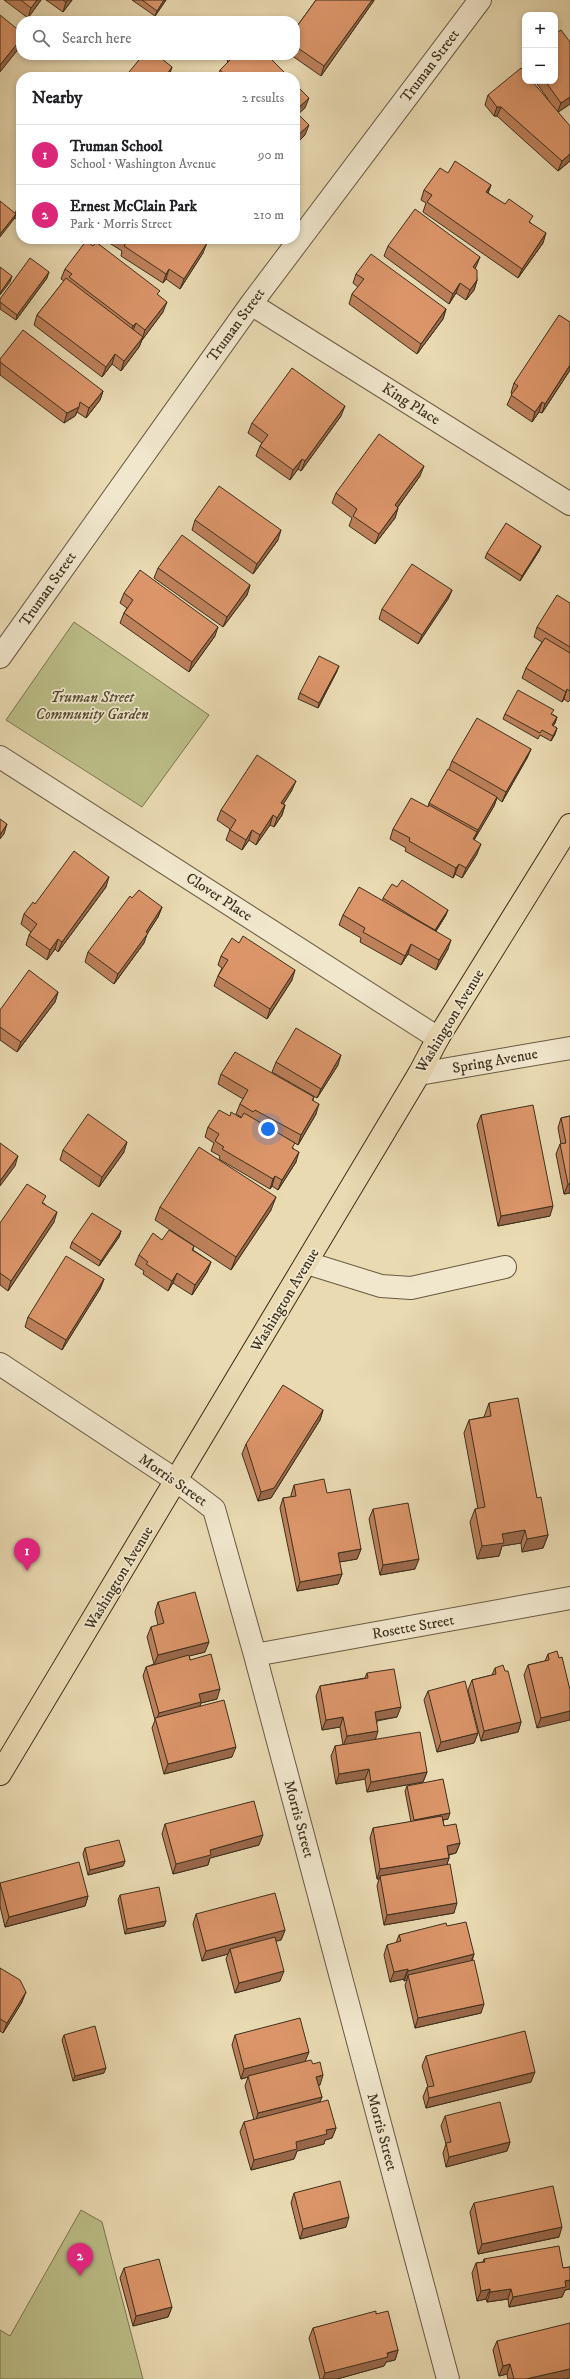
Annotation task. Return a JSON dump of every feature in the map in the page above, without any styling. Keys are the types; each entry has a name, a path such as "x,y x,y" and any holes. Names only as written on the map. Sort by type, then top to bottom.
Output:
{"main road":[{"name":"Washington Avenue","path":"0,1774 307,1263 419,1074 438,1038 570,825"}],"street":[{"name":"Truman Street","path":"300,239 480,0"},
{"name":"Truman Street","path":"0,657 251,304 296,244"},
{"name":"King Place","path":"251,304 570,504"},
{"name":"Clover Place","path":"0,757 438,1038"},
{"name":"Spring Avenue","path":"419,1074 570,1048"},
{"path":"307,1263 381,1286 411,1288 505,1267"},
{"name":"Morris Street","path":"0,1364 177,1481 214,1509 255,1656 448,2379"},
{"name":"Rosette Street","path":"255,1656 570,1598"}],"green space":[{"name":"Truman Street Community Garden","path":"74,622 209,715 142,807 6,720"},
{"path":"81,2210 102,2222 143,2379 0,2379 0,2330 10,2336"}],"building":[{"path":"21,0 37,0 31,8"},
{"path":"142,0 164,0 157,11"},
{"path":"316,0 372,0 324,66 300,49 300,22"},
{"path":"0,15 16,28 16,45 0,65"},
{"path":"561,30 570,42 570,97 561,103 547,84 558,84 558,32"},
{"path":"139,60 163,60 172,67 168,72 129,72"},
{"path":"230,60 272,60 284,72 222,72 220,70"},
{"path":"521,68 522,84 535,84 570,126 570,154 562,161 501,107 497,107 488,95"},
{"path":"300,89 309,98 300,106"},
{"path":"300,116 309,125 300,133"},
{"path":"455,161 491,185 486,192 505,204 509,199 533,216 529,222 546,233 522,269 427,202 432,195 424,190 440,168 448,173"},
{"path":"0,201 16,214 0,234"},
{"path":"415,209 480,257 473,267 477,270 477,280 470,290 460,283 453,294 388,246"},
{"path":"84,244 90,244 93,246 94,244 99,244 160,291 157,294 167,302 145,330 136,323 133,326 69,277 72,274 65,269"},
{"path":"126,244 206,244 184,279 169,269 166,274 124,246"},
{"path":"371,254 446,309 421,344 352,294 364,279 356,274"},
{"path":"30,258 49,272 17,315 0,302 0,299"},
{"path":"0,267 12,276 0,293"},
{"path":"66,278 143,337 124,361 115,354 106,367 37,315"},
{"path":"559,315 570,322 570,365 545,404 542,402 535,412 511,395 518,386 514,383"},
{"path":"23,330 103,391 89,408 80,402 79,407 67,413 0,362 0,359"},
{"path":"292,368 345,406 305,461 302,459 293,470 260,446 268,435 252,423"},
{"path":"379,434 424,466 395,505 398,508 379,534 353,516 357,509 336,493"},
{"path":"219,486 281,530 257,564 195,520"},
{"path":"506,523 541,546 522,576 487,553"},
{"path":"182,535 250,585 227,617 158,568"},
{"path":"412,564 452,590 422,635 382,609"},
{"path":"140,570 218,627 192,662 124,613 133,600 124,593"},
{"path":"557,595 570,603 570,647 537,627"},
{"path":"545,638 570,653 570,691 567,689 566,692 526,668"},
{"path":"319,656 339,666 319,703 300,693"},
{"path":"518,690 554,710 551,714 557,717 552,725 557,728 553,736 542,730 540,733 505,714"},
{"path":"477,718 531,749 506,792 452,761"},
{"path":"257,755 296,781 281,803 285,805 277,818 273,815 260,835 252,830 246,840 230,830 236,820 221,810"},
{"path":"448,769 497,797 478,830 429,803"},
{"path":"411,798 428,807 429,805 477,832 473,839 481,844 466,868 459,864 456,868 409,841 410,838 393,829"},
{"path":"0,819 7,824 0,835"},
{"path":"74,851 109,877 62,942 58,939 50,950 29,935 37,924 24,914 33,902 35,904"},
{"path":"402,880 448,910 435,930 383,898 392,884 397,887"},
{"path":"359,887 451,940 439,960 411,944 405,956 363,932 365,928 343,915"},
{"path":"139,890 162,907 146,932 148,933 118,974 88,952 130,896 132,898"},
{"path":"243,936 295,970 270,1009 218,976 228,960 221,956 232,938 239,943"},
{"path":"29,970 58,992 21,1042 0,1027 0,1010"},
{"path":"296,1028 341,1055 321,1089 276,1062"},
{"path":"235,1052 314,1097 312,1100 319,1104 301,1135 255,1110 253,1112 240,1104 248,1090 221,1074"},
{"path":"533,1105 553,1206 501,1216 481,1115"},
{"path":"219,1110 230,1116 231,1112 241,1118 244,1113 295,1143 292,1148 299,1152 282,1180 275,1176 273,1179 222,1149 224,1147 215,1141 219,1134 208,1127"},
{"path":"88,1114 127,1142 102,1177 63,1150"},
{"path":"570,1116 570,1184 568,1184 560,1144 566,1143 561,1118"},
{"path":"0,1143 18,1156 0,1181"},
{"path":"199,1147 276,1197 236,1257 160,1207"},
{"path":"27,1184 46,1196 42,1203 57,1212 11,1281 0,1273 0,1223"},
{"path":"92,1213 121,1231 101,1261 72,1242"},
{"path":"169,1230 194,1246 192,1250 211,1262 195,1285 177,1273 172,1281 146,1264 148,1262 139,1255 153,1233 162,1240"},
{"path":"66,1256 104,1279 66,1340 28,1317"},
{"path":"283,1385 323,1410 274,1488 261,1492 246,1444"},
{"path":"518,1398 537,1498 541,1497 548,1535 527,1539 525,1530 502,1534 504,1543 482,1546 475,1509 485,1507 469,1420 491,1416 489,1403"},
{"path":"324,1479 327,1493 350,1489 361,1549 338,1553 342,1574 300,1582 283,1498 296,1496 294,1485"},
{"path":"408,1503 419,1559 383,1565 373,1509"},
{"path":"195,1592 209,1642 158,1655 151,1627 164,1623 158,1602"},
{"path":"557,1651 559,1658 562,1657 570,1690 570,1711 541,1718 528,1665 549,1660 548,1654"},
{"path":"211,1654 220,1689 199,1694 201,1702 159,1713 146,1667 189,1655 190,1660"},
{"path":"503,1665 505,1671 508,1671 521,1722 484,1731 472,1680 496,1674 495,1668"},
{"path":"394,1669 401,1707 375,1712 378,1731 347,1736 343,1717 326,1720 320,1686 368,1678 367,1673"},
{"path":"465,1681 478,1733 441,1742 428,1691"},
{"path":"224,1700 236,1747 168,1764 155,1718"},
{"path":"420,1732 427,1772 371,1782 369,1769 339,1774 335,1746"},
{"path":"443,1779 450,1813 414,1820 407,1786"},
{"path":"254,1801 263,1835 210,1850 211,1855 176,1864 165,1824"},
{"path":"442,1816 444,1826 456,1824 460,1843 447,1846 449,1858 380,1869 373,1828"},
{"path":"119,1840 125,1861 90,1870 85,1848"},
{"path":"79,1862 88,1896 9,1917 0,1883"},
{"path":"450,1864 457,1903 387,1915 380,1876"},
{"path":"159,1887 166,1921 127,1929 120,1895"},
{"path":"275,1893 285,1930 206,1951 196,1914"},
{"path":"466,1922 474,1954 408,1971 408,1969 394,1972 387,1945 401,1941 399,1935 446,1923 447,1926"},
{"path":"275,1937 284,1971 239,1983 230,1949"},
{"path":"474,1960 484,2004 418,2018 408,1975"},
{"path":"0,1968 20,1980 26,1992 7,2023 0,2019"},
{"path":"300,2018 309,2052 244,2069 235,2035"},
{"path":"95,2026 106,2068 75,2076 64,2035"},
{"path":"525,2031 535,2072 429,2098 427,2087 434,2086 426,2056"},
{"path":"311,2060 313,2064 320,2062 323,2075 316,2077 322,2097 258,2113 248,2076"},
{"path":"328,2100 336,2128 326,2130 327,2134 296,2142 297,2149 254,2160 244,2122"},
{"path":"500,2102 510,2142 449,2157 446,2143 451,2142 445,2116"},
{"path":"340,2181 349,2217 303,2229 294,2193"},
{"path":"553,2186 562,2227 482,2244 474,2203"},
{"path":"559,2246 563,2268 570,2267 570,2280 565,2281 566,2287 513,2297 511,2289 490,2292 490,2289 481,2291 476,2263 485,2262 484,2259"},
{"path":"159,2259 172,2307 136,2316 124,2268"},
{"path":"376,2311 376,2314 388,2311 398,2350 387,2353 388,2357 325,2373 313,2328"},
{"path":"570,2323 570,2369 526,2379 514,2379 510,2364 503,2366 497,2341"}],"place":[{"name":"Truman School","path":"27,1571"},
{"name":"Ernest McClain Park","path":"80,2276"}]}
